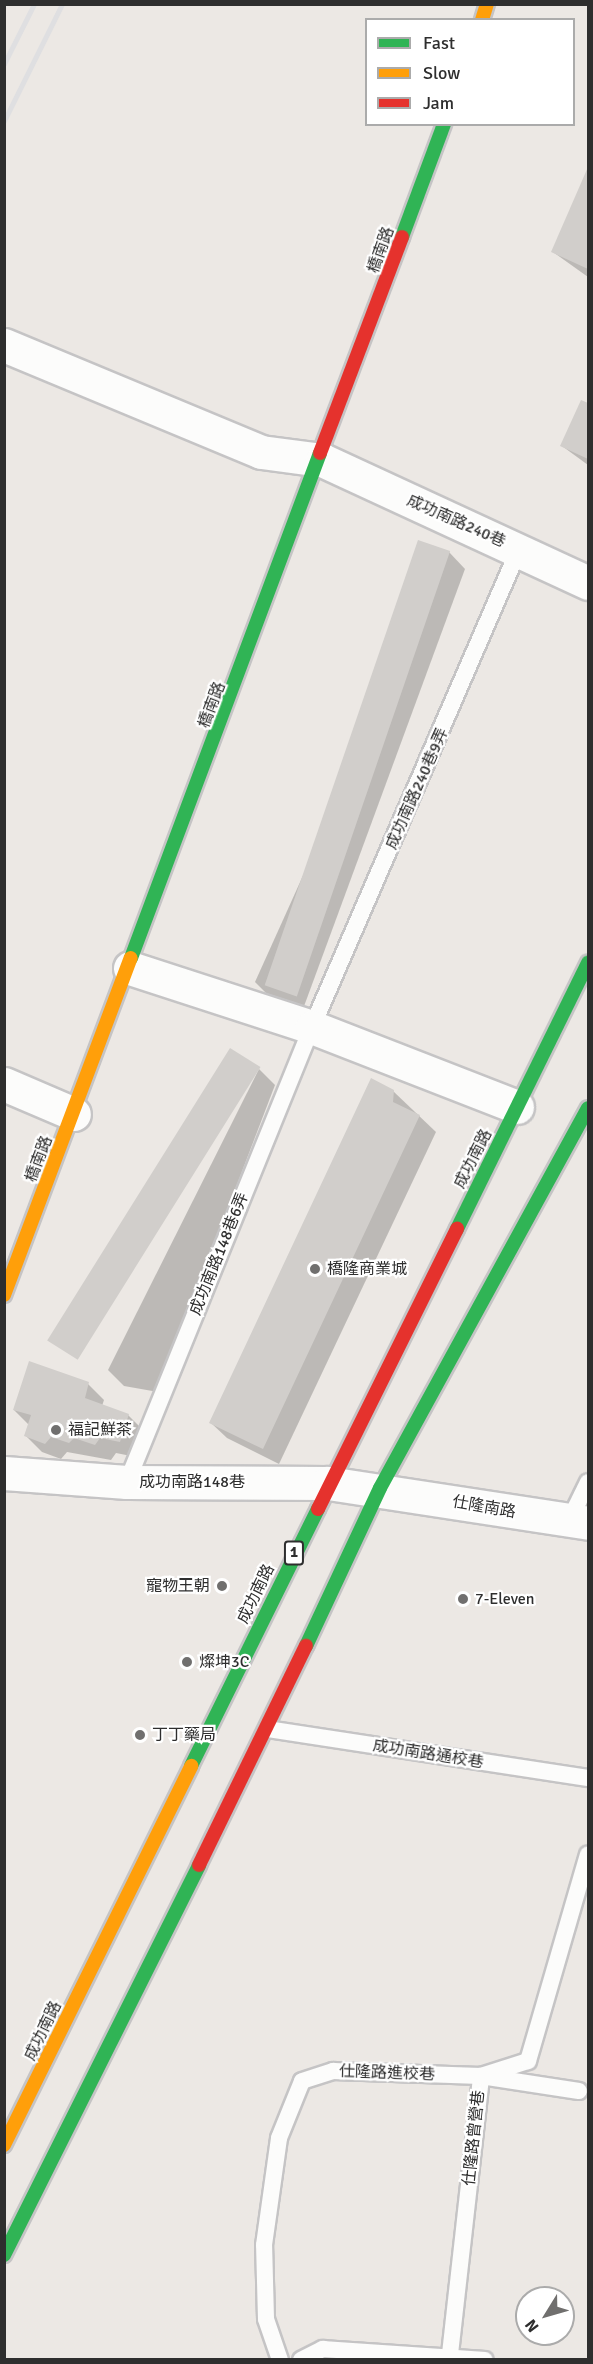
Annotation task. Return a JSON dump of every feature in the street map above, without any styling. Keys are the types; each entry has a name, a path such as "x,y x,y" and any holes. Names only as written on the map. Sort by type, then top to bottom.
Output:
{"main road":[{"name":"橋南路","path":"4,1295 322,460 443,126"},
{"name":"成功南路","path":"4,2145 328,1483 588,963"},
{"path":"4,2254 268,1729 380,1488 588,1108"}],"street":[{"name":"成功南路240巷","path":"4,345 261,452 322,460 519,549 588,583"},
{"path":"130,968 312,1027 517,1107"},
{"path":"4,1084 74,1114"},
{"name":"成功南路148巷","path":"4,1473 127,1482 328,1483 380,1488"},
{"name":"仕隆南路","path":"380,1488 579,1522"}],"lane":[{"name":"成功南路240巷9弄","path":"312,1027 519,549"},
{"name":"成功南路148巷6弄","path":"127,1482 312,1027"},
{"path":"579,1522 588,1482"},
{"name":"成功南路通校巷","path":"268,1729 588,1778"},
{"name":"仕隆路曾營巷","path":"450,2354 481,2076 528,2061 588,1855"},
{"name":"仕隆路進校巷","path":"280,2360 266,2319 264,2244 279,2138 302,2081 333,2071 481,2076 579,2091"},
{"path":"302,2360 323,2349 450,2354 485,2360"}],"building":[{"path":"588,167 588,269 551,252"},
{"path":"581,400 588,403 588,459 560,446"},
{"path":"418,540 450,551 297,996 265,985"},
{"path":"230,1048 261,1067 78,1360 47,1341"},
{"name":"橋隆商業城","path":"371,1078 394,1090 393,1102 420,1115 263,1449 209,1423"},
{"path":"29,1361 89,1382 85,1398 129,1414 120,1442 100,1438 95,1445 74,1438 69,1443 51,1437 45,1444 24,1436 31,1415 13,1410"}],"railway":[{"path":"4,64 34,4"},
{"path":"4,121 62,4"}],"traffic: fast":[{"path":"402,237 443,126"},
{"path":"131,958 320,453"},
{"path":"457,1229 588,963"},
{"path":"306,1646 380,1488 588,1108"},
{"path":"191,1766 318,1509"},
{"path":"4,2255 199,1865"}],"traffic: slow":[{"path":"483,18 487,4"},
{"path":"4,1295 131,958"},
{"path":"4,2145 191,1766"}],"traffic: jam":[{"path":"320,453 402,237"},
{"path":"318,1509 457,1229"},
{"path":"199,1865 306,1646"}],"place":[{"name":"橋隆商業城","path":"315,1269"},
{"name":"福記鮮茶","path":"56,1430"},
{"name":"寵物王朝","path":"222,1586"},
{"name":"7-Eleven","path":"463,1599"},
{"name":"燦坤3C","path":"187,1662"},
{"name":"丁丁藥局","path":"140,1735"}]}
